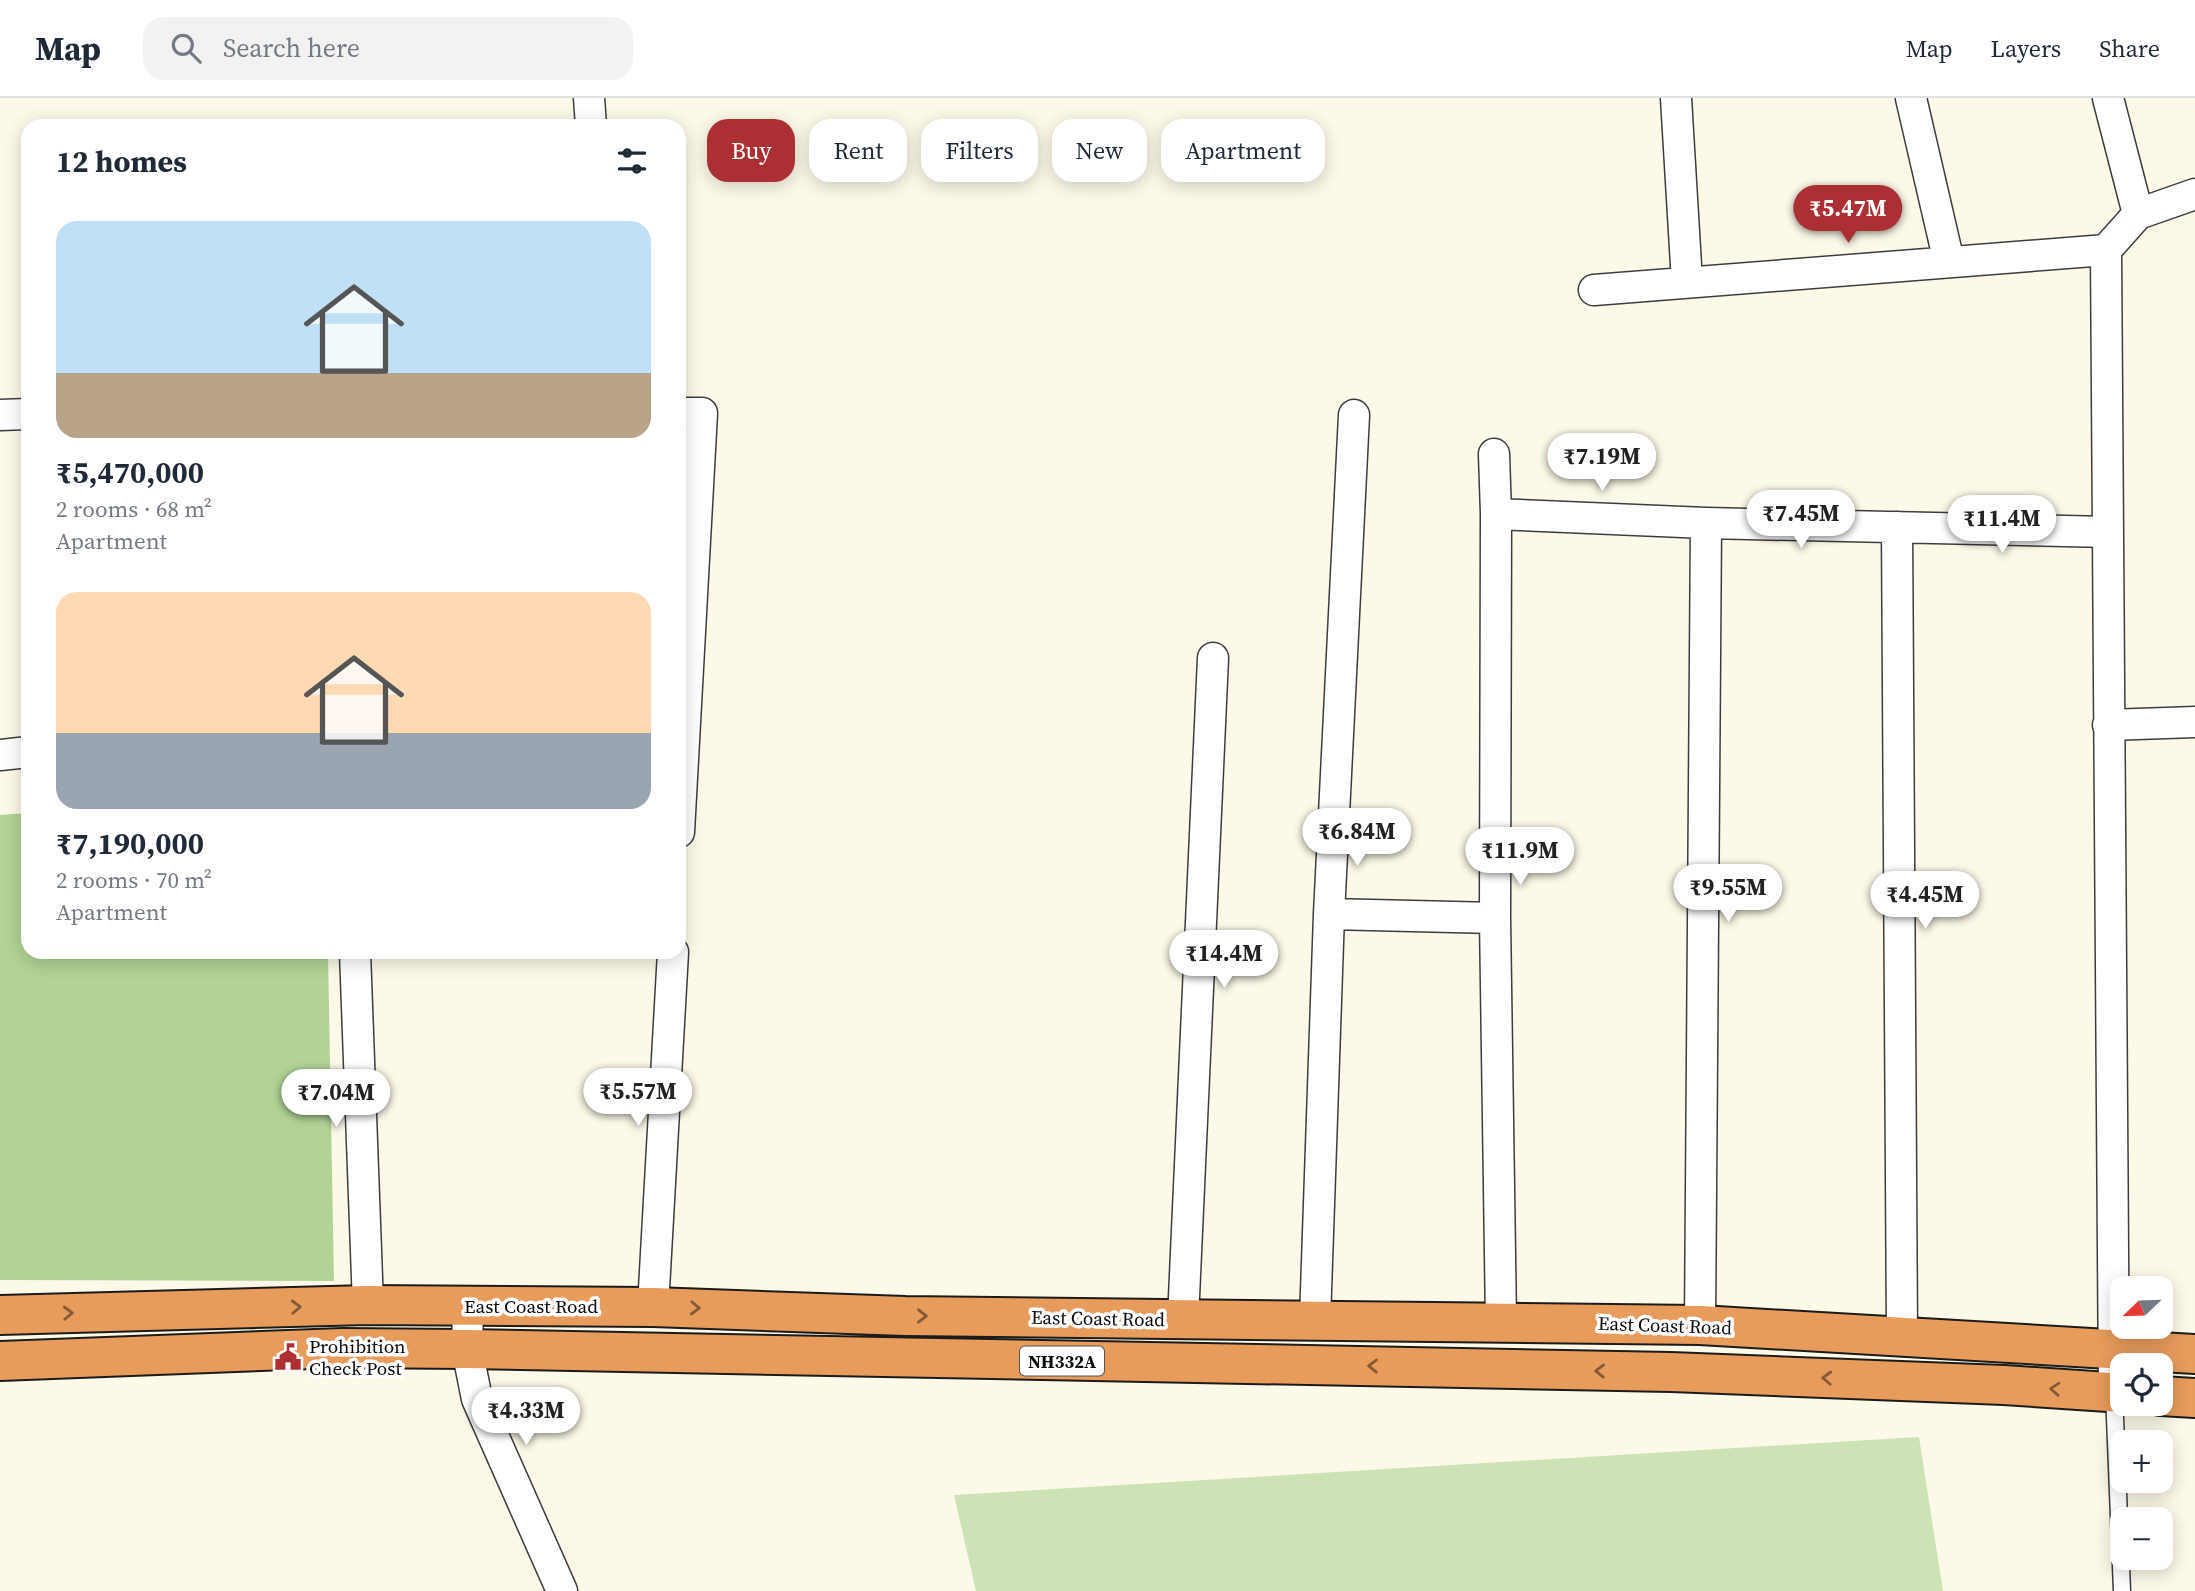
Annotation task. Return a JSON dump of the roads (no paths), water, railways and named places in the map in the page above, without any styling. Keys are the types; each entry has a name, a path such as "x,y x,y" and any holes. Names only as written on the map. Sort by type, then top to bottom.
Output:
{"highway":[{"name":"East Coast Road","path":"0,1315 368,1305 653,1307 905,1315 1700,1325 2195,1354"},
{"name":"NH332A","path":"0,1361 342,1348 467,1349 1671,1372 2004,1385 2110,1392"},
{"path":"2173,1397 2195,1398"}],"street":[{"path":"589,98 590,119"},
{"path":"1675,98 1687,282"},
{"path":"1911,98 1950,262"},
{"path":"2108,98 2138,214"},
{"path":"2114,1353 2106,250 2138,214 2195,194"},
{"path":"1594,290 2106,250"},
{"path":"686,413 702,413 686,704"},
{"path":"0,415 21,414"},
{"path":"1315,1320 1329,914 1354,415"},
{"path":"1494,454 1495,918 1501,1322"},
{"path":"1496,514 1706,523 2108,532"},
{"path":"1700,1325 1706,523"},
{"path":"1897,527 1902,1336"},
{"path":"1183,1319 1213,658"},
{"path":"2108,725 2195,722"},
{"path":"0,755 21,753"},
{"path":"1329,914 1495,918"},
{"path":"355,959 368,1305"},
{"path":"653,1307 673,959"},
{"path":"468,1306 467,1349 477,1399 562,1591"}],"lane":[{"path":"2118,1416 2122,1591"}],"place":[{"name":"Prohibition Check Post","path":"288,1357"}]}
